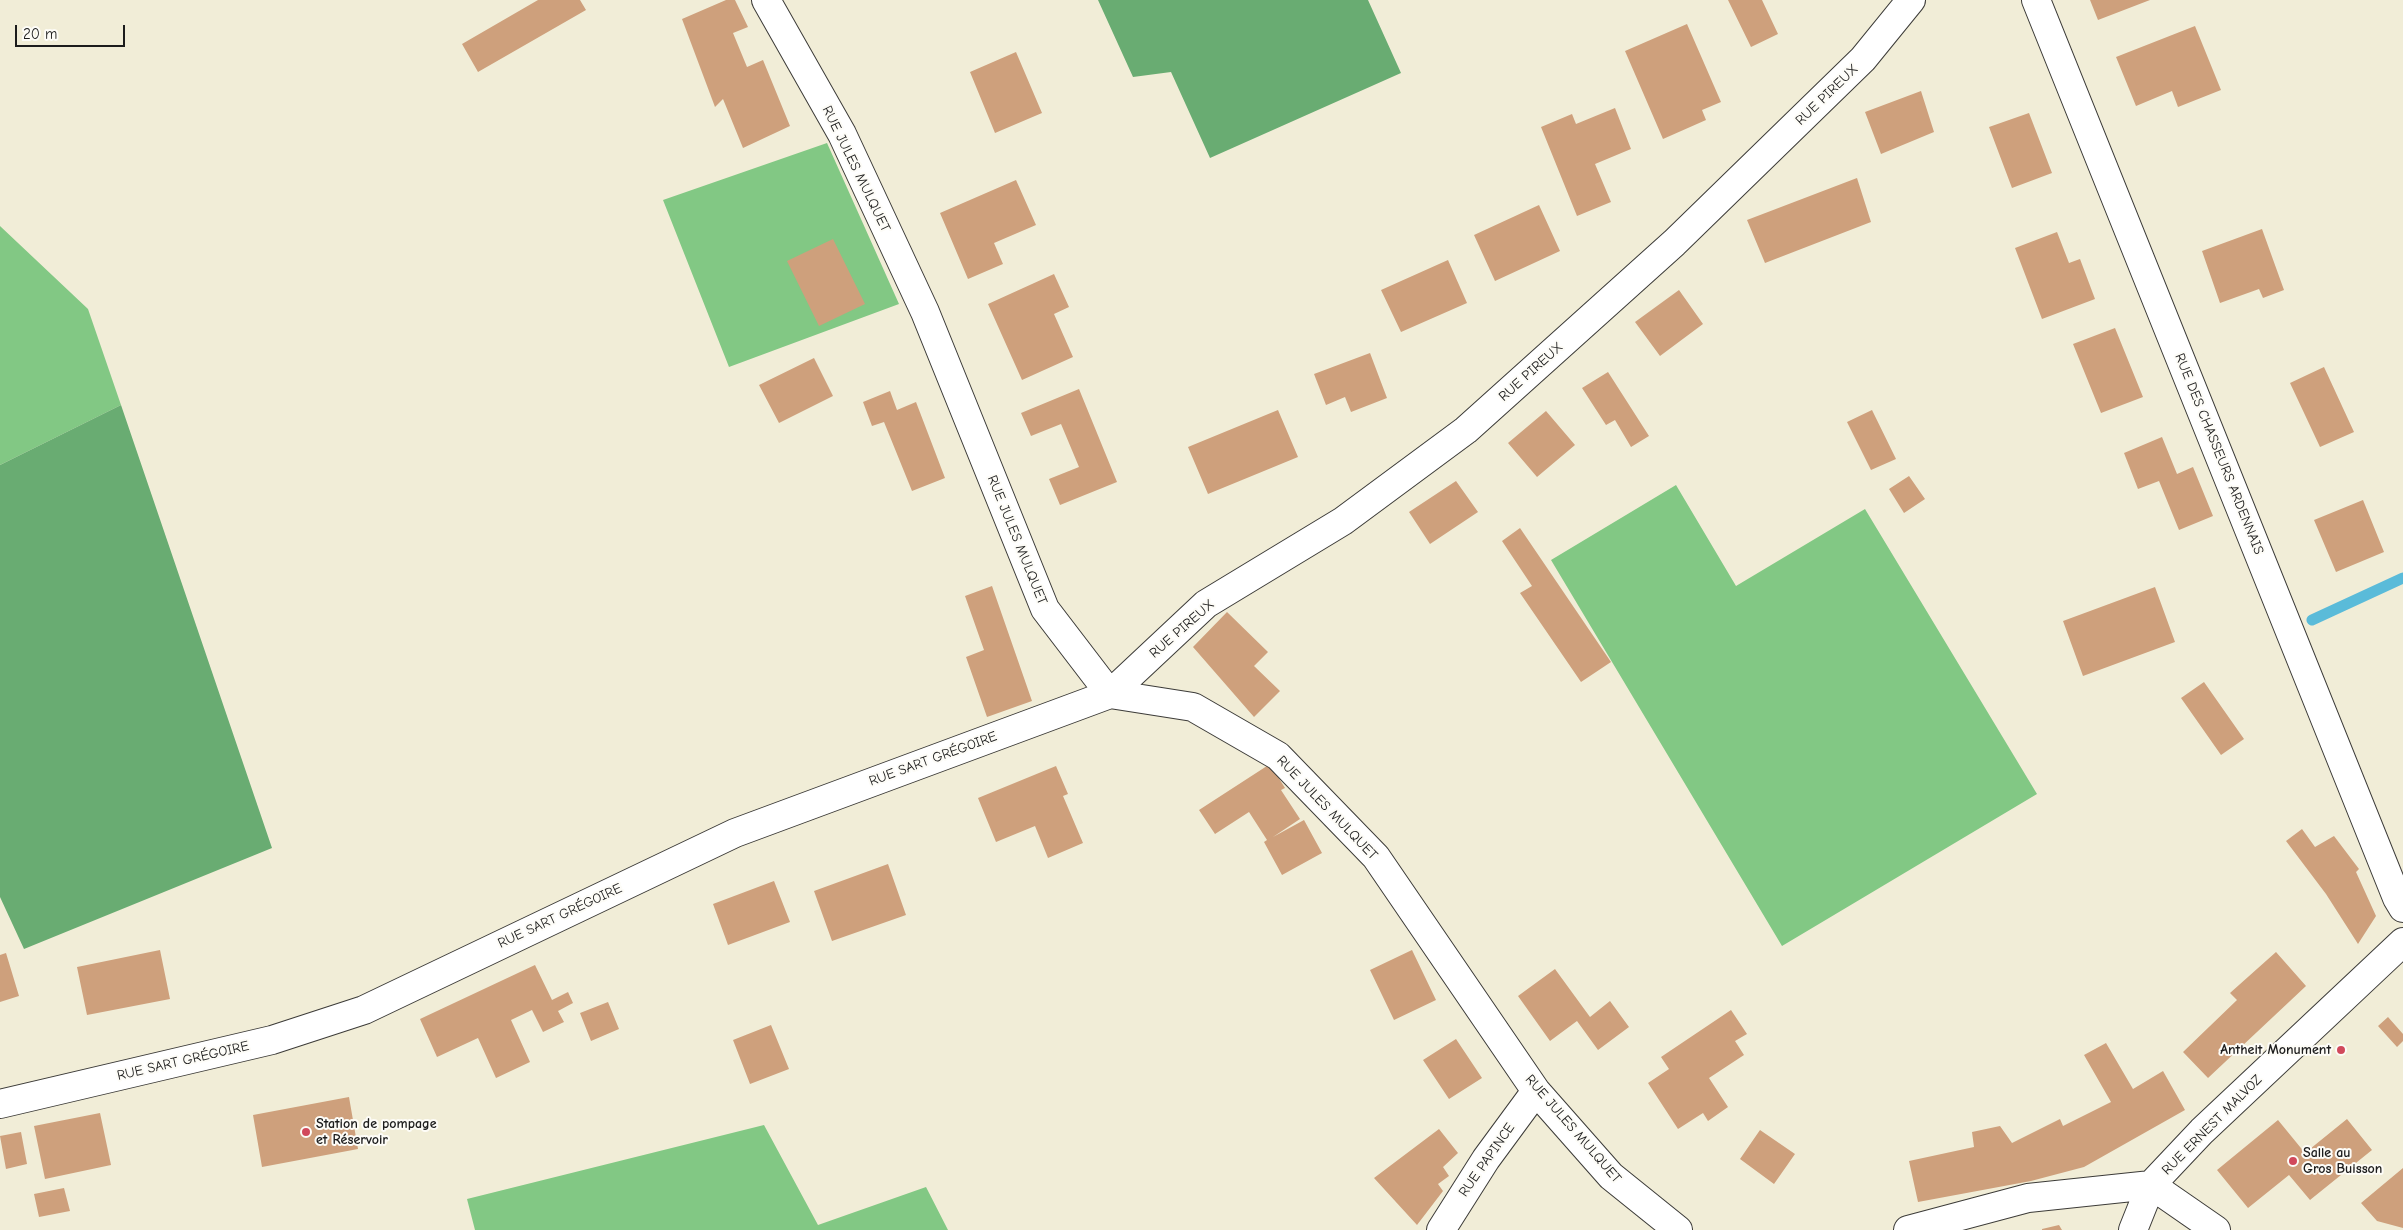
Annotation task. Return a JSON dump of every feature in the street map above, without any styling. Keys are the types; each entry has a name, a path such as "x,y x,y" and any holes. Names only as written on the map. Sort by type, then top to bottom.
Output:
{"street":[{"name":"RUE JULES MULQUET","path":"766,0 842,134 925,312 1045,609 1110,694 1193,707 1278,756 1376,857 1536,1091 1611,1176 1678,1230"},
{"name":"RUE PIREUX","path":"1110,694 1206,604 1343,521 1466,430 1674,244 1863,60 1911,0"},
{"name":"RUE DES CHASSEURS ARDENNAIS","path":"2036,0 2397,898 2403,908"},
{"name":"RUE SART GRÉGOIRE","path":"0,1104 272,1040 364,1010 735,833 1110,694"},
{"name":"RUE ERNEST MALVOZ","path":"2151,1185 2202,1131 2403,942"},
{"name":"RUE PAPINCE","path":"1440,1230 1486,1158 1536,1091"},
{"path":"2133,1230 2151,1185"},
{"path":"1908,1230 2028,1198 2151,1185 2216,1230"}],"green space":[{"path":"1098,0 1368,0 1401,73 1210,158 1171,72 1133,77"},
{"path":"827,143 899,304 729,367 663,200"},
{"path":"0,226 88,309 121,405 0,465"},
{"path":"121,405 272,848 24,949 0,897 0,465"},
{"path":"1676,485 1736,586 1865,509 2037,794 1782,946 1551,560"},
{"path":"764,1125 818,1225 926,1187 948,1230 475,1230 467,1199"}],"building":[{"path":"538,0 580,0 586,10 478,72 462,44"},
{"path":"726,0 735,0 748,27 733,33 747,67 763,60 790,126 743,148 723,99 715,107 682,19"},
{"path":"1728,0 1762,0 1778,34 1751,47"},
{"path":"2090,0 2150,0 2098,20"},
{"path":"1687,24 1721,102 1702,110 1706,120 1663,139 1625,51"},
{"path":"2195,26 2221,90 2178,107 2172,91 2136,106 2116,57"},
{"path":"1016,52 1042,113 995,133 970,72"},
{"path":"1921,91 1934,132 1881,154 1865,112"},
{"path":"1615,108 1631,149 1595,164 1611,202 1577,216 1541,127 1572,114 1576,124"},
{"path":"2029,113 2052,173 2012,188 1989,127"},
{"path":"1857,178 1871,222 1765,263 1747,220"},
{"path":"1016,180 1036,225 994,243 1003,264 968,279 940,213"},
{"path":"1539,205 1560,251 1495,281 1474,235"},
{"path":"2262,229 2284,290 2263,298 2259,289 2220,303 2202,251"},
{"path":"2057,232 2069,263 2080,259 2095,299 2042,319 2015,248"},
{"path":"833,239 865,304 819,326 787,261"},
{"path":"1448,260 1467,303 1401,332 1381,290"},
{"path":"1054,274 1069,307 1054,314 1073,357 1022,380 988,304"},
{"path":"1679,290 1703,324 1660,356 1635,322"},
{"path":"2115,328 2143,397 2101,413 2073,344"},
{"path":"1370,353 1387,398 1351,412 1345,397 1326,405 1314,374"},
{"path":"814,358 833,396 779,423 759,385"},
{"path":"2324,367 2354,432 2320,447 2290,383"},
{"path":"1608,372 1649,436 1631,447 1615,420 1606,425 1582,388"},
{"path":"1079,389 1117,482 1060,505 1049,479 1079,467 1061,424 1031,436 1021,413"},
{"path":"890,391 897,410 916,402 945,478 912,491 884,422 872,426 863,402"},
{"path":"1278,410 1298,457 1208,494 1188,447"},
{"path":"1872,410 1896,459 1871,470 1847,422"},
{"path":"1546,411 1575,445 1537,477 1508,443"},
{"path":"2162,437 2177,474 2193,467 2213,516 2179,530 2159,481 2138,489 2124,453"},
{"path":"1909,476 1925,499 1904,513 1889,489"},
{"path":"1456,481 1478,512 1430,544 1409,512"},
{"path":"2363,500 2384,552 2336,572 2314,520"},
{"path":"1520,528 1611,662 1581,682 1520,593 1532,586 1502,541"},
{"path":"992,586 1032,701 987,717 966,657 984,650 965,596"},
{"path":"2155,587 2175,642 2083,676 2063,621"},
{"path":"1227,612 1268,652 1254,666 1280,691 1254,717 1193,647"},
{"path":"2204,682 2244,739 2221,755 2181,698"},
{"path":"1270,764 1285,788 1281,790 1300,819 1273,837 1304,820 1322,853 1282,875 1264,842 1267,840 1249,812 1215,834 1199,810"},
{"path":"1056,766 1068,794 1063,796 1083,843 1048,858 1035,826 996,842 978,798"},
{"path":"2302,829 2315,847 2334,836 2359,869 2356,872 2376,916 2358,944 2326,894 2286,841"},
{"path":"888,864 906,915 832,941 814,891"},
{"path":"774,881 790,922 728,945 713,904"},
{"path":"160,950 170,999 87,1015 77,967"},
{"path":"1412,950 1436,1000 1394,1020 1370,970"},
{"path":"2276,952 2306,986 2208,1078 2183,1052 2237,1000 2230,993"},
{"path":"6,953 19,996 0,1002 0,955"},
{"path":"535,965 552,1000 568,992 573,1003 558,1011 564,1022 543,1032 532,1010 511,1020 530,1062 496,1078 478,1038 437,1057 420,1019"},
{"path":"1555,969 1590,1017 1610,1001 1629,1027 1598,1050 1577,1021 1550,1041 1518,996"},
{"path":"608,1002 619,1029 591,1041 580,1013"},
{"path":"1731,1010 1747,1034 1735,1041 1744,1055 1709,1078 1728,1107 1708,1121 1703,1113 1678,1129 1648,1083 1669,1069 1661,1057"},
{"path":"2388,1017 2403,1034 2403,1041 2397,1047 2378,1026"},
{"path":"771,1025 789,1069 750,1084 733,1040"},
{"path":"1456,1039 1482,1078 1449,1099 1423,1060"},
{"path":"2106,1043 2133,1089 2163,1071 2185,1110 2084,1167 2031,1181 1918,1202 1909,1161 1974,1147 1972,1132 2000,1126 2012,1143 2060,1119 2063,1126 2111,1102 2084,1055"},
{"name":"Station de pompage et Réservoir","path":"349,1097 358,1149 262,1167 253,1115"},
{"path":"100,1113 111,1165 45,1179 34,1126"},
{"name":"Salle au Gros Buisson","path":"2347,1119 2372,1150 2310,1200 2289,1175 2248,1208 2217,1170 2278,1120 2305,1153"},
{"path":"1439,1129 1458,1153 1443,1167 1449,1176 1438,1184 1443,1191 1417,1225 1374,1178"},
{"path":"1760,1130 1795,1154 1774,1184 1740,1159"},
{"path":"21,1132 27,1164 6,1169 0,1136"},
{"path":"2403,1168 2403,1228 2377,1221 2361,1203"},
{"path":"64,1188 70,1211 39,1217 34,1194"},
{"path":"2059,1225 2062,1230 2042,1230 2042,1229"}],"waterway":[{"path":"2312,620 2403,578"}],"place":[{"name":"Antheit Monument","path":"2341,1050"},
{"name":"Station de pompage et Réservoir","path":"306,1132"},
{"name":"Salle au Gros Buisson","path":"2293,1161"}]}
